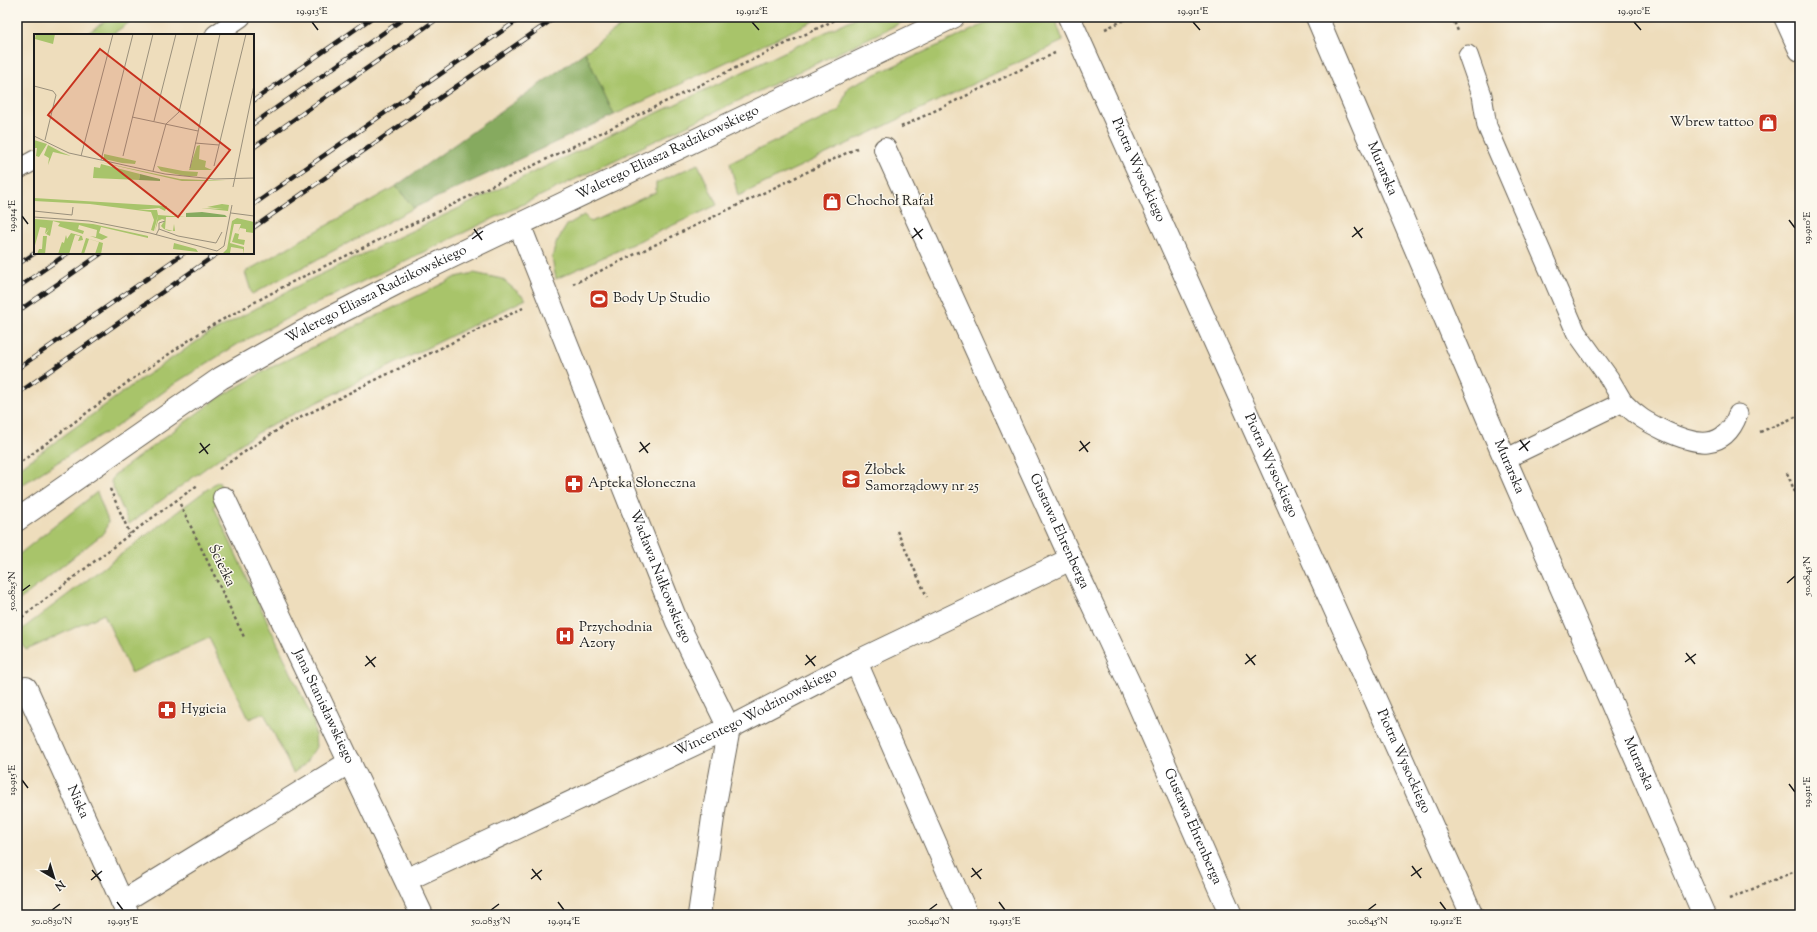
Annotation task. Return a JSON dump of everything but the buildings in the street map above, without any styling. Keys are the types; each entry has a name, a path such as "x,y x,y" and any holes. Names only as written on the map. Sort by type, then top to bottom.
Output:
{"street":[{"name":"Walerego Eliasza Radzikowskiego","path":"17,520 228,374 302,332 396,283 953,17"},
{"name":"Piotra Wysockiego","path":"1069,17 1472,915"},
{"name":"Murarska","path":"1317,17 1505,459 1703,913"},
{"path":"1785,17 1800,50"},
{"name":"Gustawa Ehrenberga","path":"885,149 1071,559 1131,687 1231,915"},
{"name":"Wacława Nałkowskiego","path":"520,224 677,622 728,728"},
{"name":"Jana Stanisławskiego","path":"224,498 422,915"},
{"name":"Wincentego Wodzinowskiego","path":"406,880 728,728 856,662 1071,559"},
{"path":"856,662 967,915"},
{"name":"Niska","path":"26,688 47,731 125,908"},
{"path":"699,915 728,728"},
{"path":"125,908 350,762"}],"lane":[{"path":"216,34 240,17"},
{"path":"1468,55 1482,95 1487,126 1576,332 1609,378 1623,402 1639,418 1680,438 1692,442 1709,442 1722,437 1733,428 1738,414"},
{"path":"17,170 34,161"},
{"path":"1505,459 1623,402"}],"path":[{"path":"17,466 124,385 207,328 294,281 841,17"},
{"path":"900,127 1131,17"},
{"path":"214,473 282,428 361,387 864,144"},
{"path":"1758,433 1800,415"},
{"path":"99,463 130,534"},
{"path":"1787,473 1800,504"},
{"path":"17,621 130,534 201,483"},
{"name":"Ścieżka","path":"180,504 244,637"},
{"path":"897,531 938,623"},
{"path":"1703,913 1800,869"}],"green space":[{"path":"111,17 131,17 133,20 112,34 86,34"},
{"path":"634,17 822,17 614,115 585,52"},
{"path":"857,17 913,17 309,307 238,344 177,382 109,432 102,434 17,488 17,470 138,381 205,336 303,283"},
{"path":"1000,17 1052,17 1056,21 1063,41 738,196 730,163 839,111 848,87"},
{"path":"585,52 614,115 414,208 396,186"},
{"path":"698,164 717,205 556,279 552,258 556,243 567,225 584,215 591,222 656,192 656,183"},
{"path":"396,186 414,208 252,294 245,272"},
{"path":"474,273 502,279 526,299 267,427 225,454 129,524 111,482 114,475 215,400 270,368 456,277"},
{"path":"218,481 225,492 214,507 314,722 316,747 304,765 293,773 264,713 249,719 209,638 131,673 104,614 27,650 17,638 17,633"},
{"path":"97,492 108,521 105,532 17,602 17,556"}],"railway":[{"path":"254,100 373,17"},
{"path":"254,123 406,17"},
{"path":"254,147 440,17"},
{"path":"254,204 522,17"},
{"path":"254,227 556,17"},
{"path":"17,265 34,254"},
{"path":"17,288 67,254"},
{"path":"17,312 101,254"},
{"path":"17,369 183,254"},
{"path":"17,394 217,254"}],"place":[{"name":"Wbrew tattoo","path":"1768,123"},
{"name":"Chochoł Rafał","path":"832,202"},
{"name":"Body Up Studio","path":"599,299"},
{"name":"Żłobek Samorządowy nr 25","path":"851,479"},
{"name":"Apteka Słoneczna","path":"574,484"},
{"name":"Przychodnia Azory","path":"565,636"},
{"name":"Hygieia","path":"167,710"}]}
